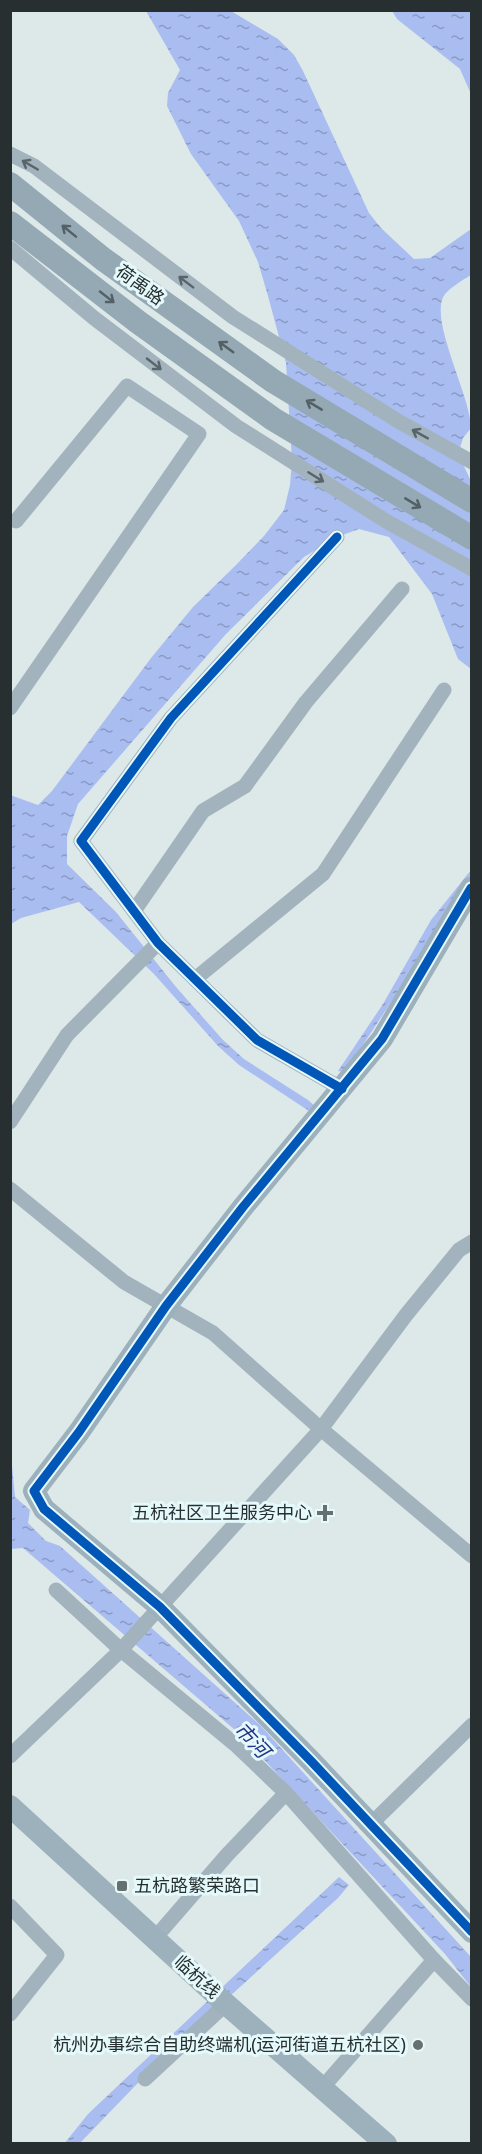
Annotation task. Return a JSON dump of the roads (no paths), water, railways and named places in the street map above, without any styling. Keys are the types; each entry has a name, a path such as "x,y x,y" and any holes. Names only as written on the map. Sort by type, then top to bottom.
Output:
{"main road":[{"name":"荷禹路","path":"10,184 103,259 273,381 471,501"},
{"name":"荷禹路","path":"10,223 138,322 273,419 471,538"}],"street":[{"path":"10,154 34,166 232,317 398,421 471,462"},
{"path":"10,248 132,347 236,426 386,521 471,569"},
{"path":"10,708 199,434 127,386 16,521"},
{"path":"337,537 171,718 81,841 158,943 257,1040 342,1089"},
{"path":"134,911 203,811 245,786 306,702 402,589"},
{"path":"195,980 323,874 444,690"},
{"path":"469,1924 160,1608 44,1509 34,1491 166,1306 243,1207 382,1039 471,888"},
{"path":"10,1122 67,1035 158,943"},
{"path":"10,1189 124,1282 213,1333 321,1429 471,1556"},
{"path":"10,1756 122,1650 321,1429 406,1315 459,1250 471,1242"},
{"path":"56,1590 122,1650 237,1746 286,1793 471,1999"},
{"path":"371,1824 471,1725"},
{"path":"154,1938 227,1855 286,1793"},
{"name":"临杭线","path":"10,1806 219,1997 386,2144"},
{"path":"10,1906 57,1955 10,2014"},
{"path":"322,2088 434,1960"},
{"path":"145,2079 219,1997"}],"water":[{"path":"146,11 231,11 278,39 294,55 303,71 369,213 381,228 414,259 430,258 471,229 471,275 445,294 441,305 441,320 469,414 471,428 463,438 458,454 471,481 471,669 458,659 432,594 389,537 359,529 337,537 304,557 226,634 78,804 67,836 67,864 116,912 176,987 223,1040 244,1059 308,1100 316,1107 312,1113 239,1065 218,1046 154,974 79,902 21,918 11,924 10,795 38,805 52,791 151,658 193,607 264,536 284,510 290,485 292,460 286,363 258,262 239,221 191,154 167,106 168,93 180,70"},
{"path":"392,11 471,11 471,94 460,69 397,19"},
{"path":"471,870 471,881 345,1072 338,1071 383,1004 431,920"},
{"name":"市河","path":"10,1444 15,1497 30,1510 28,1523 46,1541 60,1546 260,1725 471,1957 471,1987 445,1954 242,1736 23,1548 11,1549"},
{"path":"339,1877 349,1885 338,1898 163,2057 80,2143 64,2144 88,2114"}],"place":[{"name":"五杭社区卫生服务中心","path":"325,1513"},
{"name":"五杭路繁荣路口","path":"122,1886"},
{"name":"杭州办事综合自助终端机(运河街道五杭社区)","path":"418,2045"}]}
